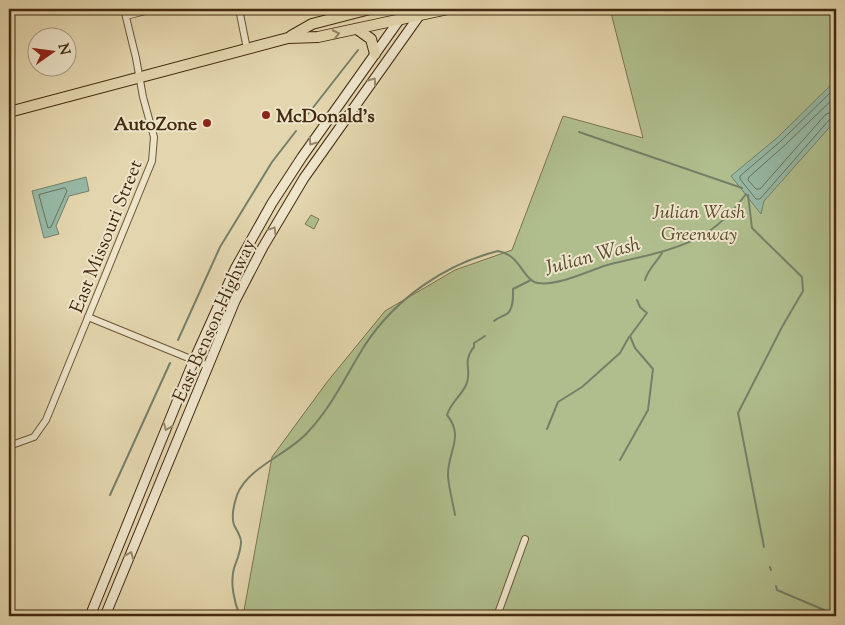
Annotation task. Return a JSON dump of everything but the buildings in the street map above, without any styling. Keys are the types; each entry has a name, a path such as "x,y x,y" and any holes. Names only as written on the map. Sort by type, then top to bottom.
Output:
{"main road":[{"path":"288,38 312,24 370,9"},
{"name":"East Benson Highway","path":"90,616 194,360 235,269 272,203 302,157 408,9"},
{"path":"9,112 288,38 318,38 422,12 448,9"},
{"name":"East Benson Highway","path":"105,616 208,366 236,301 263,247 309,172 422,12"},
{"path":"357,29 371,39 375,54"},
{"path":"105,579 118,584"}],"street":[{"path":"125,12 153,9"},
{"path":"239,9 247,49"},
{"name":"East Missouri Street","path":"9,446 34,438 46,420 154,154 154,137 125,12"},
{"path":"88,317 208,366"},
{"path":"497,616 525,539"}],"green space":[{"name":"Julian Wash Greenway","path":"610,9 836,9 836,616 243,616 272,457 327,382 385,311 455,270 512,250 563,116 643,138"},
{"path":"311,215 319,219 314,229 305,224"}],"water":[{"path":"836,80 836,120 764,201 761,214 731,176 778,137"},
{"path":"86,177 89,191 69,196 56,226 59,234 44,238 32,191"}],"waterway":[{"path":"308,114 358,50"},
{"path":"178,340 220,247 272,162 296,131"},
{"path":"579,132 742,188"},
{"name":"Julian Wash","path":"240,616 234,599 233,574 241,542 233,518 234,506 242,485 259,469 299,441 316,423 377,328 406,298 441,274 478,257 498,251 512,257 529,278 538,283 562,281 609,265 658,253 688,243 713,229 735,208 746,194"},
{"path":"748,195 752,228 802,277 803,291 782,327 738,413 764,547"},
{"path":"645,280 650,269 662,253"},
{"path":"494,321 510,311 513,301 513,289 531,280"},
{"path":"620,460 648,410 653,369 635,348 630,336 647,313 640,307 637,300"},
{"path":"455,515 448,476 455,430 447,415 468,380 468,358 474,343 485,336"},
{"path":"547,429 558,402 582,387 620,353 629,337"},
{"path":"110,495 170,363"},
{"path":"776,586 777,590 836,615"}],"place":[{"name":"McDonald's","path":"266,115"},
{"name":"AutoZone","path":"207,123"}]}
